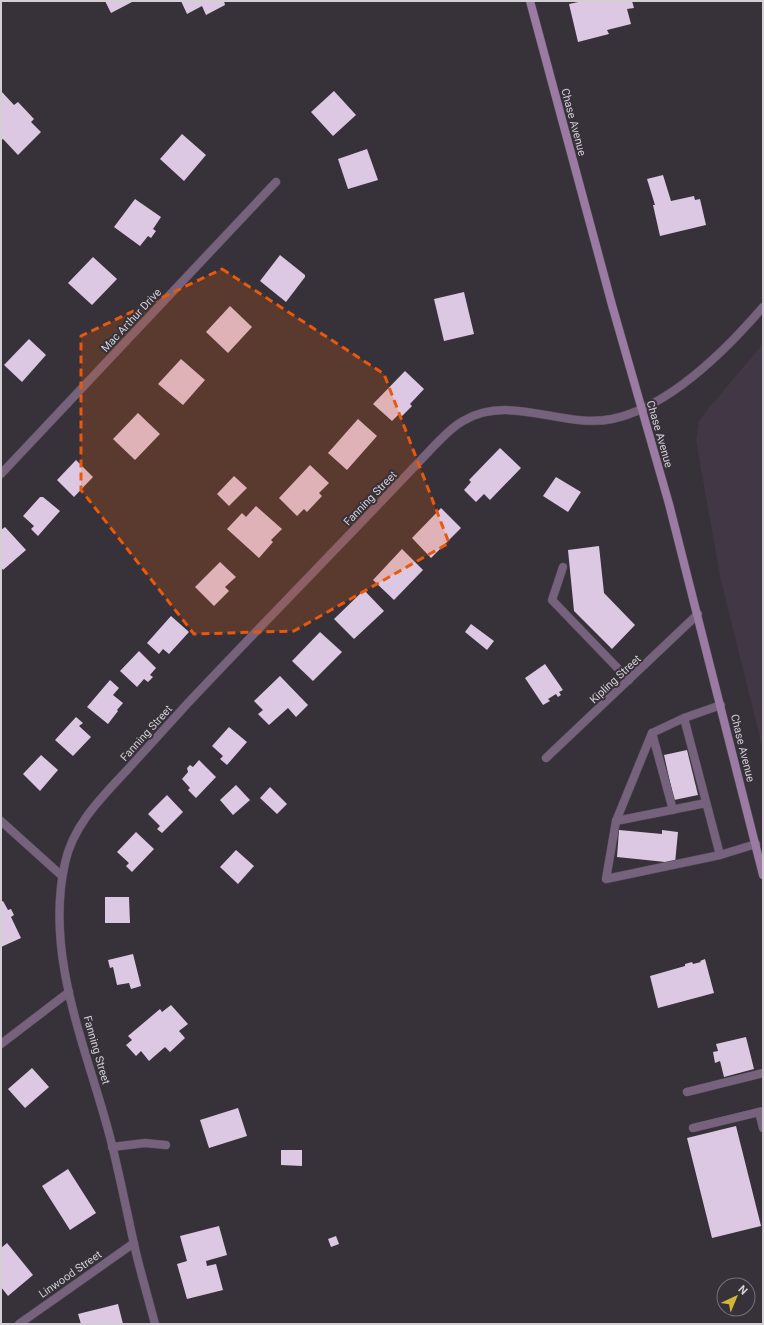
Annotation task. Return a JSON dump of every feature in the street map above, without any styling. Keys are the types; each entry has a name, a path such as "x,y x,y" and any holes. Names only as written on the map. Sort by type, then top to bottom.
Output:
{"main road":[{"name":"Chase Avenue","path":"530,1 612,305 671,511 763,875"}],"street":[{"name":"Mac Arthur Drive","path":"1,474 276,182"},
{"name":"Fanning Street","path":"156,1324 134,1243 112,1147 69,992 60,942 62,876 67,855 74,836 94,808 210,680 435,445 454,428 473,416 497,410 521,411 566,420 586,422 612,419 642,408 676,389 718,355 739,335 763,307"},
{"path":"563,567 552,600 629,680"},
{"name":"Kipling Street","path":"546,758 698,614"},
{"path":"721,705 684,718 652,733 616,821 606,879 720,855 756,844"},
{"path":"684,718 693,765 706,803 720,855"},
{"path":"652,733 665,770 674,810"},
{"path":"616,821 706,803"},
{"path":"1,821 62,876"},
{"path":"1,1044 69,992"},
{"path":"686,1092 763,1073"},
{"path":"693,1128 761,1111 763,1128"},
{"path":"112,1147 145,1143 166,1145"},
{"name":"Linwood Street","path":"19,1324 134,1243"}],"highlighted area":[{"path":"222,269 384,374 449,543 294,631 194,634 81,490 81,336"}],"shaded area":[{"path":"763,344 763,750 720,576 696,440 699,421"}],"building":[{"path":"105,1 134,1 111,13"},
{"path":"181,1 224,1 225,5 206,15 202,6 187,14"},
{"path":"583,1 632,1 634,8 627,9 631,24 607,30 609,34 578,42 569,4"},
{"path":"1,91 14,105 18,102 34,119 31,122 41,132 18,155 3,139 1,140"},
{"path":"334,91 356,115 333,136 311,112"},
{"path":"182,134 206,155 184,181 160,159"},
{"path":"367,149 378,180 348,189 338,159"},
{"path":"663,175 671,201 694,196 695,200 700,199 706,225 660,236 653,205 655,205 647,179"},
{"path":"135,199 161,217 153,229 156,231 151,238 148,236 140,246 114,227"},
{"path":"280,255 305,275 286,302 260,281"},
{"path":"93,257 117,279 92,305 68,283"},
{"path":"464,292 474,334 444,341 434,299"},
{"path":"230,306 252,327 228,353 206,332"},
{"path":"29,339 46,355 22,382 4,365"},
{"path":"181,359 205,380 183,405 158,384"},
{"path":"405,371 424,389 410,404 412,406 402,416 398,415 392,421 373,404"},
{"path":"138,413 160,434 135,460 113,439"},
{"path":"358,419 377,436 347,470 328,453"},
{"path":"500,448 521,468 490,500 484,494 476,502 464,490 471,482 469,480"},
{"path":"76,460 93,477 74,497 57,480"},
{"path":"310,465 329,483 319,493 322,496 307,512 304,509 297,516 279,498"},
{"path":"234,476 247,488 229,506 217,494"},
{"path":"556,477 581,492 568,512 543,496"},
{"path":"40,497 43,497 60,511 38,536 31,529 34,526 23,516"},
{"path":"256,506 282,529 271,540 273,542 259,558 227,529 242,513 246,517"},
{"path":"441,508 461,528 431,558 412,538"},
{"path":"5,527 26,550 3,570 1,567 1,530"},
{"path":"599,546 604,593 635,625 612,649 574,611 568,550"},
{"path":"402,549 423,570 394,600 373,580"},
{"path":"220,562 236,577 225,587 229,591 214,606 195,587"},
{"path":"364,590 384,611 354,639 334,619"},
{"path":"171,616 189,632 169,654 163,649 159,654 147,643"},
{"path":"471,624 494,641 487,650 465,632"},
{"path":"320,632 342,652 313,681 292,661"},
{"path":"139,651 156,668 150,675 153,677 148,682 144,679 137,687 120,671"},
{"path":"545,664 563,690 559,692 561,695 558,697 556,694 548,699 550,701 543,705 525,678"},
{"path":"280,676 308,705 296,717 288,708 269,725 258,714 263,710 254,701"},
{"path":"110,680 119,688 113,695 123,703 108,724 87,707"},
{"path":"76,717 83,723 79,726 91,737 73,756 55,740"},
{"path":"229,727 247,742 227,765 220,759 223,756 212,746"},
{"path":"687,750 698,795 674,800 664,755"},
{"path":"41,755 58,770 40,791 23,774"},
{"path":"199,760 216,777 196,798 188,790 190,788 182,779 188,772 187,768 190,765 193,767"},
{"path":"236,785 250,800 233,815 220,800"},
{"path":"270,787 287,804 277,814 260,798"},
{"path":"167,795 183,812 162,833 157,829 160,826 148,814"},
{"path":"619,830 662,834 662,830 678,832 675,863 617,857"},
{"path":"136,832 154,849 132,872 126,866 129,863 117,852"},
{"path":"236,850 254,866 238,884 220,867"},
{"path":"105,897 129,897 130,923 105,923"},
{"path":"3,901 8,910 11,909 14,915 11,917 21,938 1,947 1,902"},
{"path":"133,954 141,986 131,989 129,983 117,985 113,967 110,968 108,960"},
{"path":"705,959 714,993 658,1008 650,976 685,966 685,964 692,962 693,964 701,962 700,961"},
{"path":"171,1005 188,1024 179,1031 185,1038 170,1052 165,1047 149,1061 141,1051 136,1056 126,1045 132,1040 128,1036 160,1009 162,1012"},
{"path":"746,1037 754,1069 724,1077 720,1061 715,1063 713,1052 718,1051 716,1044"},
{"path":"32,1068 49,1087 25,1108 8,1089"},
{"path":"238,1108 247,1136 209,1148 200,1120"},
{"path":"736,1126 761,1226 712,1238 687,1138"},
{"path":"281,1150 302,1150 302,1166 281,1165"},
{"path":"68,1169 96,1213 70,1230 42,1186"},
{"path":"219,1226 227,1255 206,1261 207,1266 216,1264 223,1290 187,1299 177,1264 187,1261 180,1236"},
{"path":"336,1236 339,1244 331,1247 328,1239"},
{"path":"7,1243 33,1275 8,1296 1,1287 1,1248"},
{"path":"118,1304 123,1324 81,1324 78,1314"}]}
